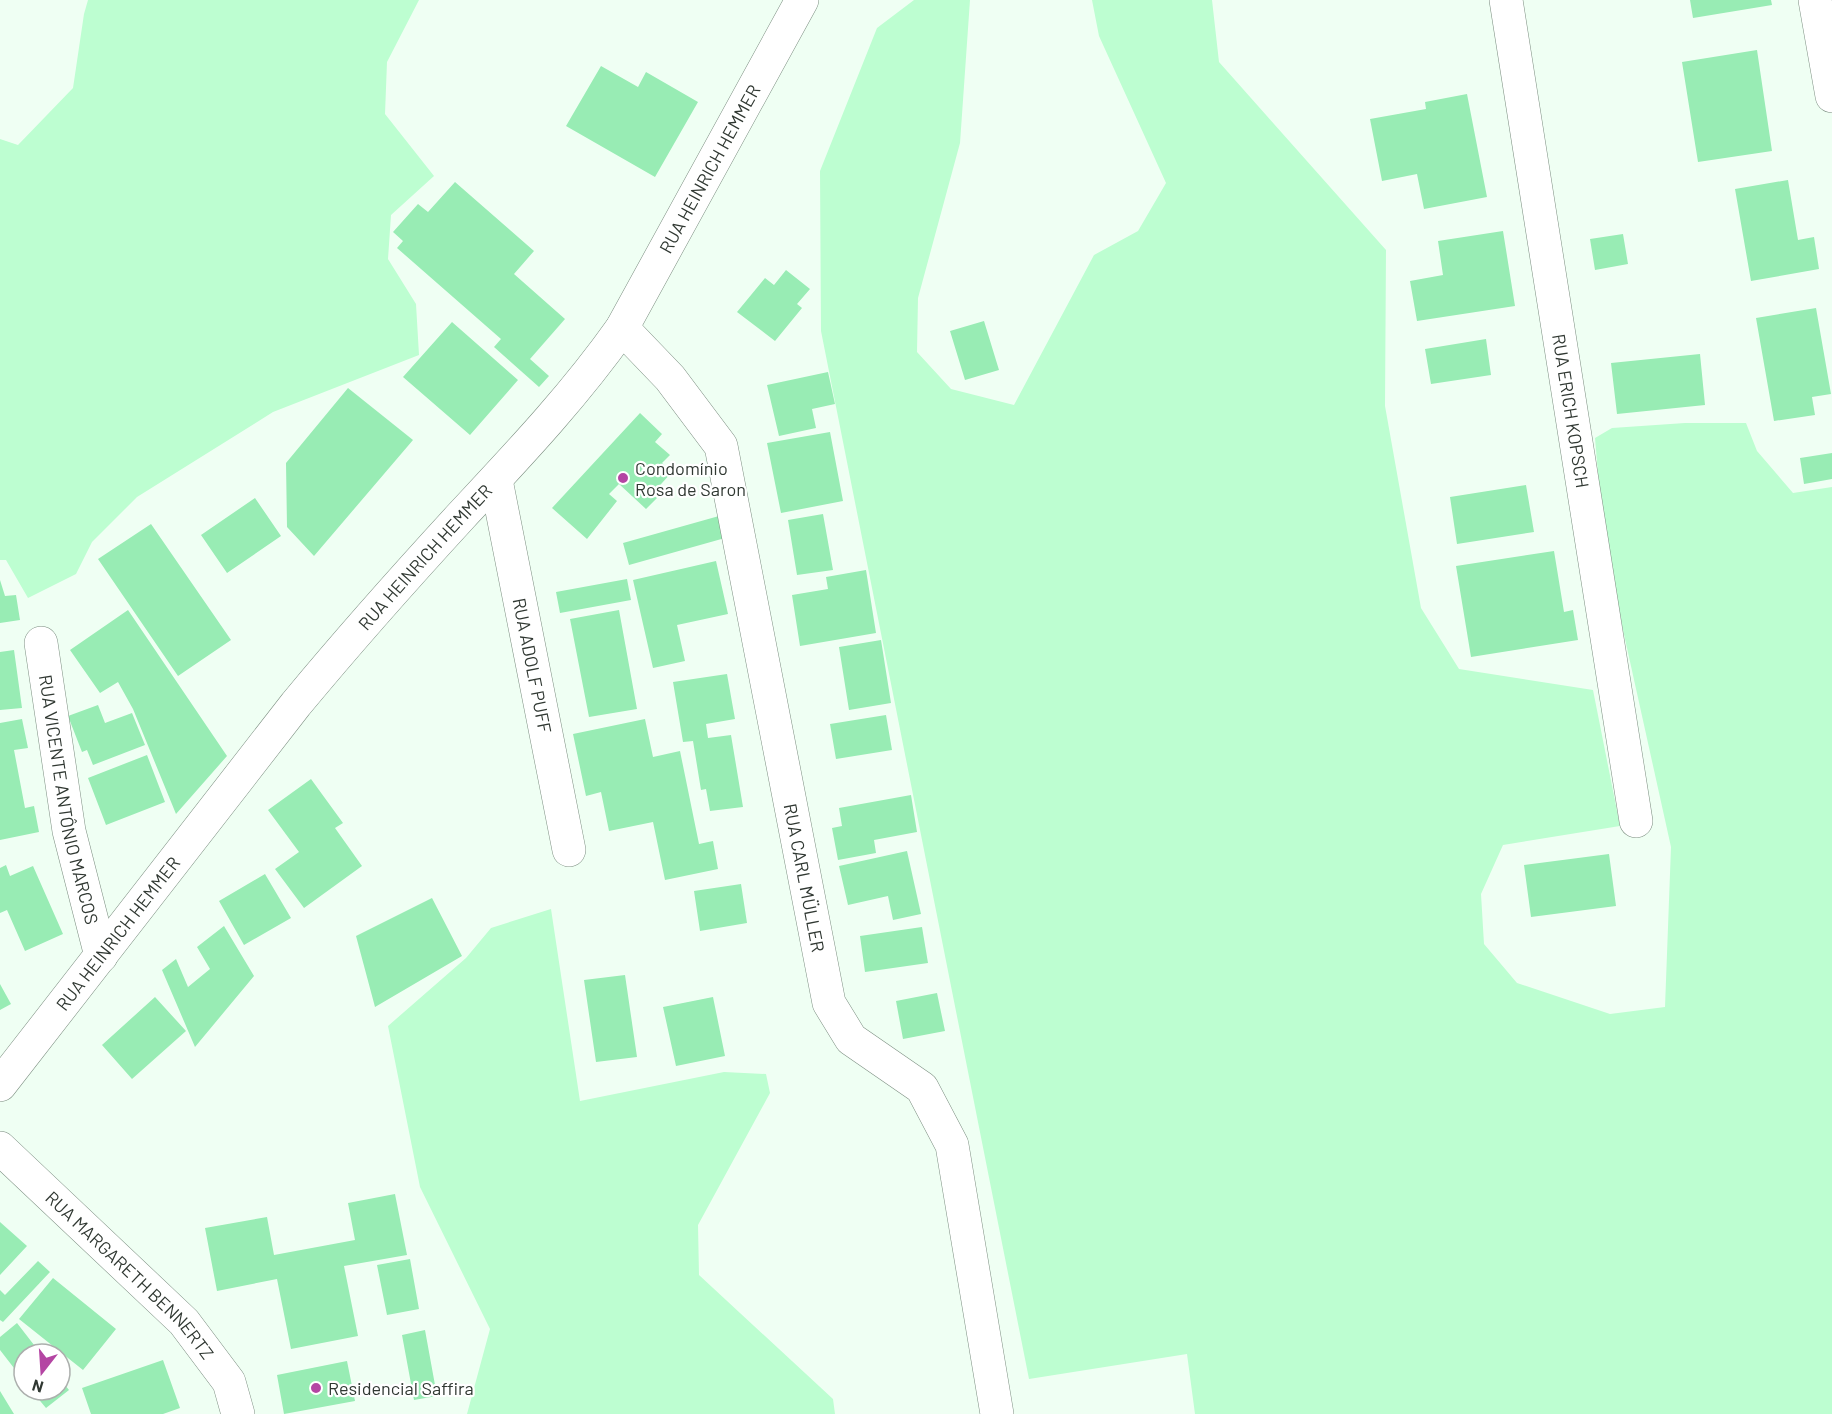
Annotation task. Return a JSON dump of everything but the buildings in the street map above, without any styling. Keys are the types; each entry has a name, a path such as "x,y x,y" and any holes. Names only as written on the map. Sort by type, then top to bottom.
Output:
{"street":[{"name":"RUA HEINRICH HEMMER","path":"0,1085 296,704 345,645 555,416 588,376 622,328 802,0"},
{"name":"RUA ERICH KOPSCH","path":"1506,0 1636,821"},
{"path":"1815,0 1832,96"},
{"name":"RUA CARL MÜLLER","path":"622,328 670,378 721,446 830,1003 851,1039 922,1088 952,1145 997,1414"},
{"name":"RUA ADOLF PUFF","path":"496,480 569,850"},
{"name":"RUA VICENTE ANTÔNIO MARCOS","path":"41,643 69,831 101,956"},
{"name":"RUA MARGARETH BENNERTZ","path":"0,1148 184,1322 229,1382 238,1414"}],"green space":[{"path":"88,0 419,0 387,62 385,114 434,176 391,215 388,259 416,304 419,355 273,412 137,497 92,542 76,574 28,598 6,560 0,560 0,139 18,145 73,88"},
{"path":"914,0 970,0 960,143 918,298 917,352 951,389 1014,405 1094,255 1138,231 1166,183 1099,36 1092,0 1212,0 1219,62 1386,250 1385,406 1421,608 1459,669 1593,690 1620,826 1503,845 1481,894 1484,944 1517,983 1610,1014 1665,1007 1671,847 1604,544 1595,438 1612,428 1685,423 1746,423 1757,451 1793,493 1832,487 1832,1414 1195,1414 1187,1354 1029,1379 821,331 820,171 877,28"},
{"path":"551,909 580,1101 724,1072 766,1074 770,1093 698,1225 699,1275 833,1399 835,1414 467,1414 490,1329 420,1187 388,1026 466,958 491,928"}],"place":[{"name":"Condomínio Rosa de Saron","path":"623,478"},
{"name":"Residencial Saffira","path":"316,1388"}]}
